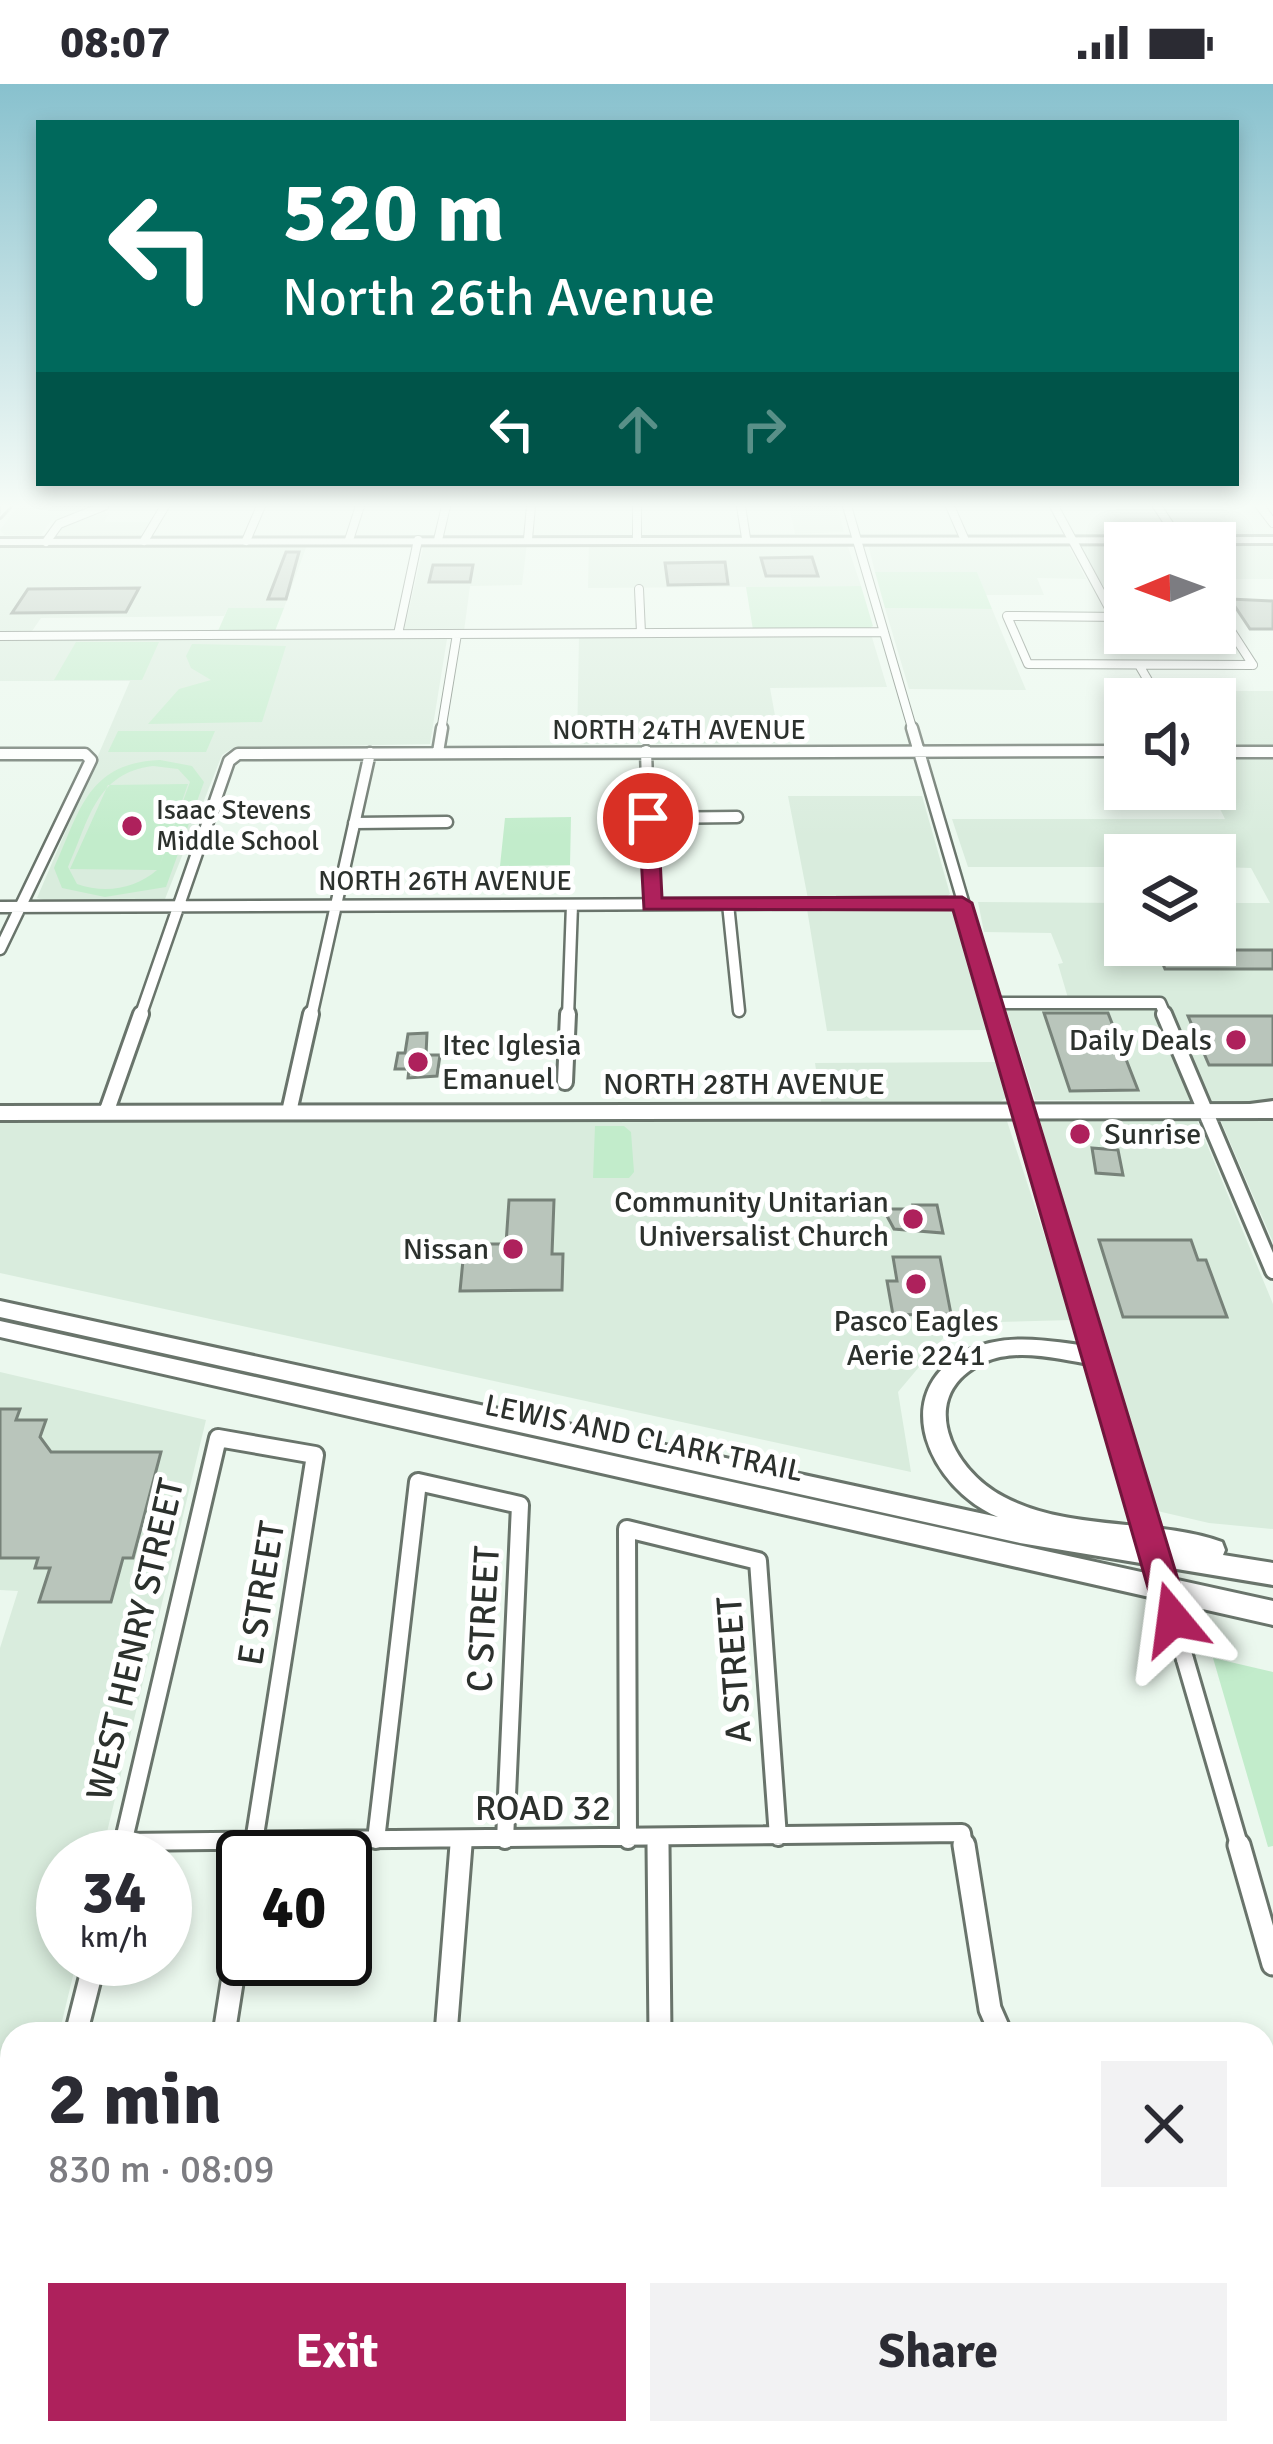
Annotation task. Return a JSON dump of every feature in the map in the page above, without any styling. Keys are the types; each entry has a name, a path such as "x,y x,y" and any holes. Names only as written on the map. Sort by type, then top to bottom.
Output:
{"highway":[{"name":"LEWIS AND CLARK TRAIL","path":"0,1309 1020,1532 1273,1574"},
{"name":"LEWIS AND CLARK TRAIL","path":"0,1329 1273,1613"},
{"path":"1096,1356 999,1350 980,1354 951,1373 935,1398 932,1427 957,1478 996,1506 1019,1514 1273,1561"}],"main road":[{"path":"1242,1110 1273,1109"}],"street":[{"path":"398,634 402,616"},
{"path":"640,616 641,633"},
{"path":"879,616 1273,1964"},
{"path":"1006,616 1028,664 1253,665 1236,642"},
{"path":"1021,616 1104,617"},
{"path":"0,636 884,632"},
{"path":"438,752 458,634"},
{"path":"1139,665 1147,678"},
{"name":"NORTH 24TH AVENUE","path":"178,906 234,756 1104,751"},
{"path":"646,752 651,904"},
{"path":"1236,752 1273,752"},
{"path":"290,1112 370,753"},
{"path":"0,754 85,754 91,762 0,949"},
{"path":"648,818 737,817"},
{"path":"354,824 447,822"},
{"name":"NORTH 26TH AVENUE","path":"0,907 962,903"},
{"path":"566,1082 572,904"},
{"path":"728,904 739,1011"},
{"path":"106,1113 178,906"},
{"path":"992,1003 1160,1004 1273,1271"},
{"name":"NORTH 28TH AVENUE","path":"0,1113 1242,1110"},
{"name":"E STREET","path":"218,1438 315,1455 256,1830"},
{"name":"WEST HENRY STREET","path":"127,1830 218,1438"},
{"name":"C STREET","path":"376,1840 418,1482 520,1505 505,1840"},
{"name":"A STREET","path":"628,1840 627,1529 758,1562 778,1837"},
{"name":"ROAD 32","path":"372,1840 962,1834 996,2022"},
{"path":"658,1839 660,2022"},
{"path":"447,2022 461,1840"},
{"path":"79,2022 88,1986"},
{"path":"226,2022 231,1986"}],"shaded area":[{"path":"0,616 212,616 41,618 32,631 0,631"},
{"path":"407,616 466,616 464,631 404,631"},
{"path":"887,616 995,616 1026,690 909,689"},
{"path":"871,634 887,687 770,688 780,743 577,744 579,636"},
{"name":"Isaac Stevens Middle School","path":"0,639 447,639 430,744 233,748 222,755 165,899 43,900 37,898 130,681 0,681"},
{"path":"1236,691 1273,691 1273,748 1236,748"},
{"path":"1236,755 1273,755 1273,1101 1035,1100 1003,999 1068,998 1058,964 1063,963 1051,933 984,932 978,902 1104,903 1104,966 1236,966 1236,903 1270,903 1251,868 1236,868 1236,834 1104,834 1104,867 968,867 952,819 1225,819 1220,810 1236,810"},
{"path":"788,796 922,796 950,894 943,899 808,899"},
{"path":"946,908 955,912 988,1030 827,1031 807,909"},
{"path":"997,1062 1008,1096 1000,1102 821,1102 815,1063"},
{"path":"1039,1117 1196,1118 1273,1304 1273,1529 1209,1523 1153,1510"},
{"path":"1006,1118 1072,1320 956,1323 898,1392 911,1472 0,1273 0,1121"},
{"path":"1220,1119 1273,1119 1273,1242"},
{"path":"0,1372 206,1420 107,1830 36,1830 36,1986 71,1986 62,2022 0,2022 0,1648 18,1591 0,1590"}],"green space":[{"path":"224,616 281,616 275,631 218,631"},
{"path":"751,616 870,616 873,626 867,629 753,630"},
{"path":"76,642 159,642 142,680 54,680"},
{"path":"192,644 286,646 262,722 148,724 179,689 211,680 191,668 186,656"},
{"path":"118,731 215,731 206,752 108,752"},
{"path":"160,760 192,766 204,782 166,887 105,897 62,888 54,868 89,794 116,770","holes":["153,766 178,769 190,782 159,867 188,784 111,785","106,789 70,869 157,870 119,888 77,884 68,867"]},
{"path":"571,817 570,865 500,866 505,818"},
{"path":"595,1126 624,1126 631,1132 634,1172 629,1178 593,1178"},
{"path":"1213,1658 1273,1672 1273,1846 1268,1847"}],"building":[{"path":"1241,616 1273,616 1273,629 1250,629"},
{"path":"1236,950 1273,950 1273,969 1165,969 1236,966"},
{"path":"1044,1013 1108,1013 1138,1090 1070,1091"},
{"name":"Daily Deals","path":"1188,1016 1273,1016 1273,1065 1209,1065"},
{"name":"Itec Iglesia Emanuel","path":"427,1033 426,1055 440,1055 437,1076 408,1078 409,1069 395,1069 398,1053 405,1053 408,1034"},
{"path":"1092,1148 1118,1150 1123,1175 1096,1173"},
{"name":"Nissan","path":"509,1200 554,1200 552,1254 563,1254 562,1290 460,1291 463,1260 474,1260 475,1244 506,1244"},
{"name":"Community Unitarian Universalist Church","path":"913,1205 937,1205 943,1233 894,1229 887,1216 891,1209 914,1209"},
{"path":"1099,1240 1191,1240 1198,1260 1206,1260 1227,1317 1123,1317"},
{"name":"Pasco Eagles Aerie 2241","path":"893,1257 940,1257 951,1314 893,1315 887,1281 897,1281"},
{"path":"0,1409 20,1409 16,1420 46,1420 40,1437 51,1452 161,1452 133,1558 123,1558 111,1602 39,1602 50,1568 35,1568 38,1558 0,1558"}],"place":[{"name":"Isaac Stevens Middle School","path":"132,826"},
{"name":"Daily Deals","path":"1236,1040"},
{"name":"Itec Iglesia Emanuel","path":"418,1062"},
{"name":"Sunrise","path":"1080,1134"},
{"name":"Community Unitarian Universalist Church","path":"913,1219"},
{"name":"Nissan","path":"513,1249"},
{"name":"Pasco Eagles Aerie 2241","path":"916,1284"}],"route":[{"path":"648,818 651,904 962,903 1173,1619"}]}
